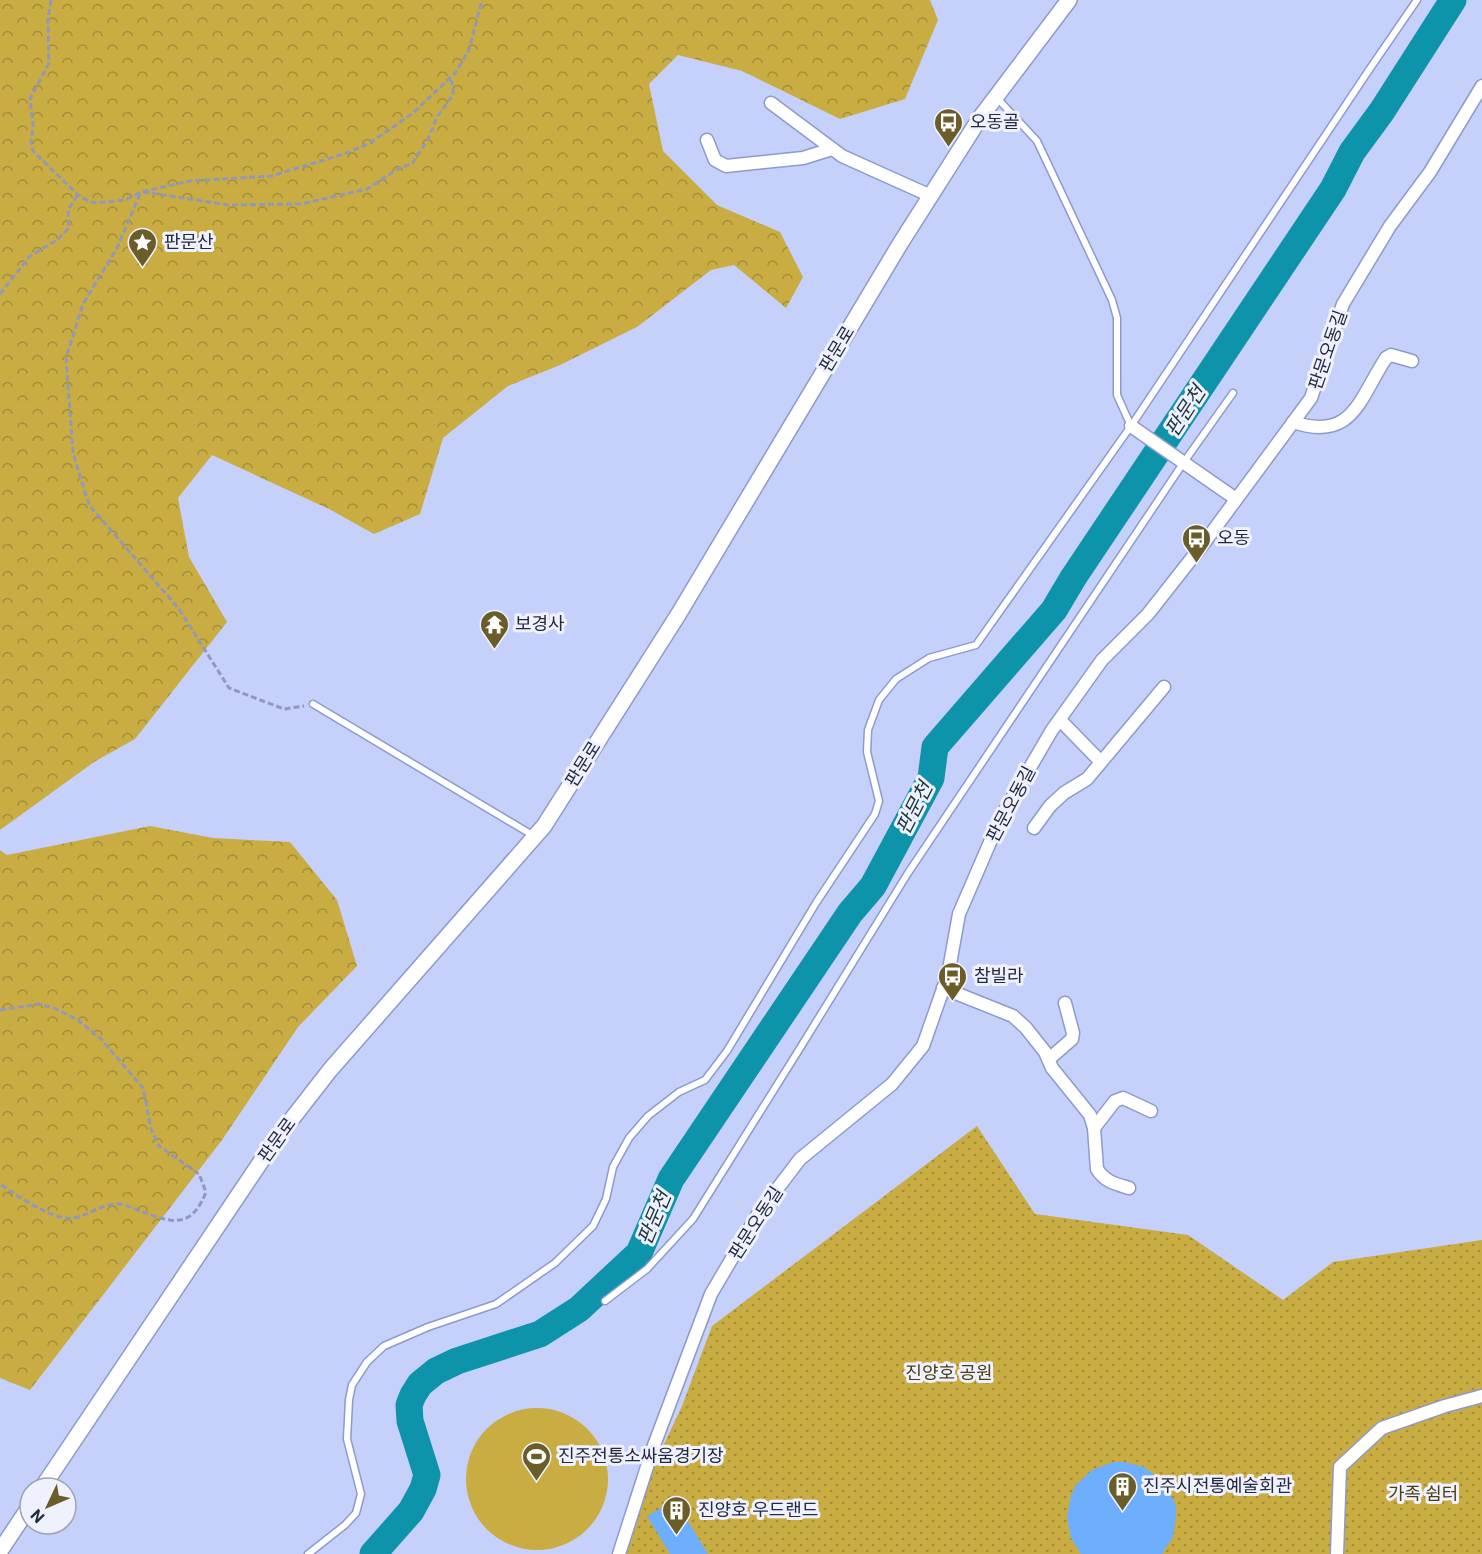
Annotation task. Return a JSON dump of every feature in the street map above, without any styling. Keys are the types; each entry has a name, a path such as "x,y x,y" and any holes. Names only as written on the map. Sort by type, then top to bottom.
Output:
{"street":[{"name":"판문로","path":"50,1476 274,1142 330,1070 544,826 678,615 930,196 980,118 1069,0"},
{"name":"판문오동길","path":"619,1554 652,1448 711,1294 758,1214 800,1159 892,1084 923,1046 948,975 959,914 1000,819 1060,720 1102,660 1148,614 1311,398 1343,304 1390,226 1430,172 1482,87"},
{"path":"771,103 842,156 930,196"},
{"path":"706,140 715,160 726,166 803,159 832,149"},
{"path":"1293,422 1310,428 1329,427 1343,422 1364,396 1386,358 1391,356 1412,361"},
{"path":"1131,426 1236,499"},
{"path":"1034,828 1050,806 1064,793 1087,779 1164,687"},
{"path":"1060,720 1100,761"},
{"path":"943,988 1013,1016 1026,1028 1046,1052 1052,1068 1090,1115 1094,1128 1098,1169 1101,1175 1110,1182 1129,1188"},
{"path":"1048,1059 1072,1039 1065,1003"},
{"path":"1094,1128 1115,1101 1123,1098 1151,1111"},
{"path":"1337,1554 1341,1467 1382,1428 1482,1396"},
{"path":"0,1551 18,1524"}],"lane":[{"path":"308,1554 345,1525 356,1513 361,1494 347,1439 349,1400 352,1385 367,1362 384,1346 428,1327 496,1304 555,1263 593,1226 606,1199 613,1167 629,1138 648,1116 679,1092 705,1080 727,1052 816,903 874,814 879,801 867,752 868,730 879,700 896,679 928,658 976,645 1131,426 1418,0"},
{"path":"996,97 1037,141 1112,300 1117,318 1117,395 1131,426"},
{"path":"605,1301 647,1269 693,1219 908,873 1184,462 1233,393"},
{"path":"313,704 534,837"}],"path":[{"path":"51,0 48,21 49,63 30,99 33,151 78,195 97,203 125,200 141,192 190,181 271,176 344,154 370,143 413,113 456,72 470,50 482,0"},
{"path":"141,192 229,205 301,204 367,189 401,167 412,164 428,139 437,117 453,95 450,78"},
{"path":"141,192 117,248 83,304 66,357 73,453 89,505 179,609 229,688 284,709 313,704"},
{"path":"0,294 30,255 57,240 69,228 68,210 78,195"},
{"path":"0,1010 39,1004 54,1008 78,1020 101,1039 143,1088 151,1129 159,1146 199,1174 206,1192 200,1208 186,1218 171,1222 119,1204 99,1207 73,1219 51,1215 0,1184"}],"green space":[{"path":"0,0 930,0 938,20 905,99 840,119 742,71 678,55 649,84 663,151 717,205 780,232 803,277 786,308 734,265 711,270 637,327 560,365 508,386 443,438 420,514 374,534 329,509 212,455 178,498 189,557 227,622 135,739 94,762 0,830"},
{"path":"150,826 213,838 290,842 337,900 357,966 298,1027 222,1140 30,1390 0,1378 0,850 7,855"},
{"name":"진양호 공원","path":"977,1126 1035,1214 1188,1235 1283,1300 1333,1262 1482,1240 1482,1554 623,1554 649,1476 682,1406 712,1326"},
{"name":"진주전통소싸움경기장","path":"537,1408 564,1414 587,1429 602,1452 608,1479 602,1506 587,1529 564,1544 537,1550 510,1544 487,1529 472,1506 466,1479 472,1452 487,1429 510,1414"}],"building":[{"name":"진주시전통예술회관","path":"1113,1462 1144,1467 1161,1479 1167,1487 1176,1506 1176,1517 1173,1537 1162,1554 1081,1554 1071,1538 1067,1517 1071,1495 1076,1485 1092,1470"},
{"name":"진양호 우드랜드","path":"675,1500 708,1554 670,1554 647,1516"}],"waterway":[{"name":"판문천","path":"373,1554 411,1511 423,1489 427,1475 410,1421 409,1405 420,1384 436,1371 457,1361 540,1334 579,1309 639,1253 671,1179 850,913 873,886 931,778 935,747 1054,610 1073,578 1333,189 1352,152 1382,111 1453,0"}],"place":[{"name":"오동골","path":"949,148"},
{"name":"판문산","path":"143,268"},
{"name":"오동","path":"1196,564"},
{"name":"보경사","path":"494,650"},
{"name":"참빌라","path":"953,1002"},
{"name":"진주전통소싸움경기장","path":"537,1482"},
{"name":"진주시전통예술회관","path":"1122,1512"},
{"name":"진양호 우드랜드","path":"677,1536"}],"park label":[{"name":"가족 쉼터","path":"1423,1494"}]}
